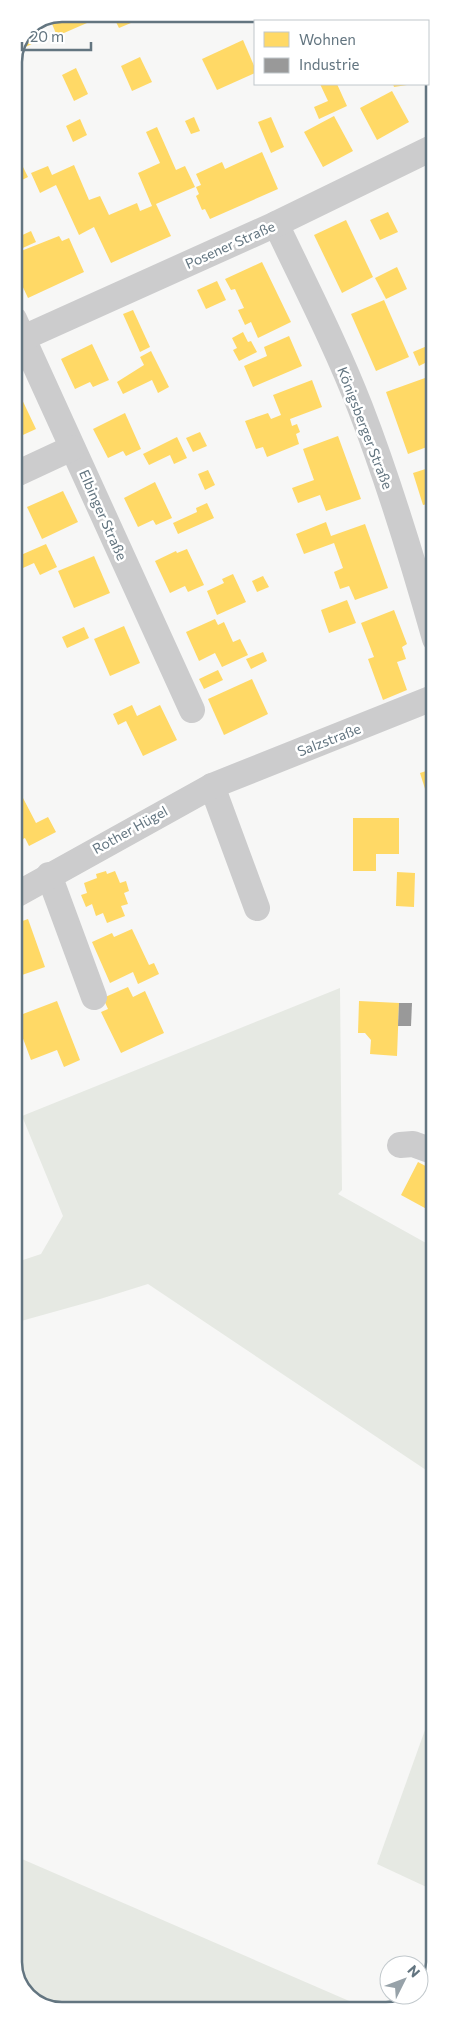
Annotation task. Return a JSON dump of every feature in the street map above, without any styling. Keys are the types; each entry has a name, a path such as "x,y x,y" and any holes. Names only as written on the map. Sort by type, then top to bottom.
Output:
{"street":[{"name":"Posener Straße","path":"22,326 276,224 426,151"},
{"name":"Königsberger Straße","path":"276,224 323,322 360,407 398,517 426,609"},
{"name":"Elbinger Straße","path":"22,337 192,710"},
{"path":"22,471 72,448"},
{"name":"Salzstraße","path":"217,783 426,702"},
{"path":"217,783 257,908"},
{"name":"Rother Hügel","path":"22,891 217,783"},
{"path":"49,875 94,997"},
{"path":"400,1145 414,1144 426,1149"}],"shaded area":[{"path":"340,988 342,1190 338,1194 426,1243 426,1470 148,1284 22,1321 22,1260 41,1254 63,1216 22,1116"},
{"path":"426,1727 426,1887 377,1864"},
{"path":"22,1859 352,2002 60,2002 47,1999 31,1987 23,1970"}],"building: Wohnen":[{"path":"63,22 87,23 57,36 52,24"},
{"path":"116,22 133,22 119,28"},
{"path":"33,36 36,42 26,47"},
{"path":"243,40 254,66 254,73 217,90 202,59"},
{"path":"140,57 152,82 132,91 121,66"},
{"path":"76,68 88,94 74,101 62,75"},
{"path":"320,85 337,85 347,106 319,119 314,107 328,101"},
{"path":"392,91 409,122 377,140 360,108"},
{"path":"334,116 353,151 323,167 304,132"},
{"path":"194,117 200,131 191,134 185,121"},
{"path":"271,117 284,147 271,153 258,122"},
{"path":"80,119 87,135 73,142 66,126"},
{"path":"157,127 176,170 185,166 195,187 156,204 171,236 111,263 94,227 79,235 56,185 40,193 31,173 48,166 52,175 74,165 89,200 100,196 109,215 137,203 140,211 152,206 138,173 160,163 146,132"},
{"path":"262,152 278,189 210,219 205,209 202,210 196,196 199,194 196,187 201,185 196,174 222,162 225,169"},
{"path":"22,165 28,177 22,180"},
{"path":"388,212 398,232 380,240 370,220"},
{"path":"346,220 373,277 342,293 314,235"},
{"path":"31,231 36,242 22,248 22,235"},
{"path":"59,236 62,241 69,238 84,272 28,298 22,285 22,251"},
{"path":"262,262 291,322 258,338 251,322 245,325 238,310 244,308 235,289 231,290 225,279"},
{"path":"397,267 407,289 386,299 375,278"},
{"path":"217,281 226,300 206,309 197,290"},
{"path":"384,300 409,357 376,371 351,314"},
{"path":"133,310 150,347 140,352 123,314"},
{"path":"243,332 248,342 251,341 257,352 239,361 233,350 237,348 232,338"},
{"path":"289,336 302,366 253,387 244,366 267,356 264,347"},
{"path":"92,344 109,380 93,387 90,382 75,389 61,359"},
{"path":"426,346 426,365 425,363 419,366 413,352"},
{"path":"151,351 169,387 158,393 152,380 123,394 117,382 144,365 140,357"},
{"path":"425,378 426,447 408,454 386,392"},
{"path":"312,380 322,407 290,419 292,426 297,424 300,432 296,434 299,444 267,457 263,447 256,449 245,421 268,413 271,419 281,415 273,395"},
{"path":"22,399 36,429 22,435"},
{"path":"125,413 141,449 126,456 123,451 108,458 93,429"},
{"path":"200,432 207,446 193,452 186,438"},
{"path":"338,436 361,499 326,511 320,495 298,503 292,488 314,480 303,449"},
{"path":"177,437 187,458 174,464 170,455 149,465 143,454"},
{"path":"426,469 426,504 423,505 413,473"},
{"path":"208,470 215,485 205,490 198,474"},
{"path":"155,482 172,518 156,525 153,520 138,527 124,498"},
{"path":"63,491 78,522 42,539 27,507"},
{"path":"207,503 214,518 178,534 173,523 197,512 196,508"},
{"path":"326,522 331,536 365,524 388,588 355,600 349,586 340,589 334,572 343,568 334,543 304,554 296,534"},
{"path":"46,544 57,567 40,575 34,563 22,568 22,554"},
{"path":"187,549 204,585 188,592 185,586 170,593 155,561 176,551 177,553"},
{"path":"94,556 110,593 74,608 58,571"},
{"path":"233,574 246,602 217,615 207,591 224,583 222,579"},
{"path":"263,576 269,587 257,592 252,581"},
{"path":"347,600 356,623 329,633 321,610"},
{"path":"394,610 407,644 402,647 406,659 397,662 407,690 383,700 368,659 374,657 361,623"},
{"path":"215,619 218,625 224,622 233,642 240,639 248,655 222,667 215,653 199,661 186,632"},
{"path":"124,626 140,663 110,676 94,639"},
{"path":"84,627 89,638 67,648 62,637"},
{"path":"263,652 267,661 251,669 246,659"},
{"path":"218,670 223,680 204,689 199,679"},
{"path":"252,679 268,714 224,735 208,699"},
{"path":"132,705 137,716 160,705 177,740 143,756 126,721 118,725 113,714"},
{"path":"426,771 426,792 420,773"},
{"path":"22,799 36,823 48,817 56,832 29,846 25,838 22,839"},
{"path":"353,818 399,818 399,854 376,854 376,871 353,871"},
{"path":"106,871 107,874 115,871 120,883 126,881 129,891 124,893 128,904 121,906 125,916 107,923 103,913 96,916 92,904 86,907 81,895 87,893 84,883 97,878 96,874"},
{"path":"397,872 415,873 414,907 396,906"},
{"path":"28,919 45,967 22,975 22,921"},
{"path":"132,929 149,965 154,963 159,974 138,984 133,972 110,983 92,942 112,933 114,937"},
{"path":"128,987 133,997 145,991 164,1033 121,1053 101,1012 108,1009 103,998"},
{"path":"57,1001 80,1060 64,1067 57,1050 31,1060 22,1036 22,1014"},
{"path":"359,1001 399,1003 397,1056 370,1054 371,1040 365,1033 358,1033"},
{"path":"418,1162 426,1166 426,1209 401,1195"}],"building: Industrie":[{"path":"399,1003 412,1003 411,1026 398,1026"}]}
